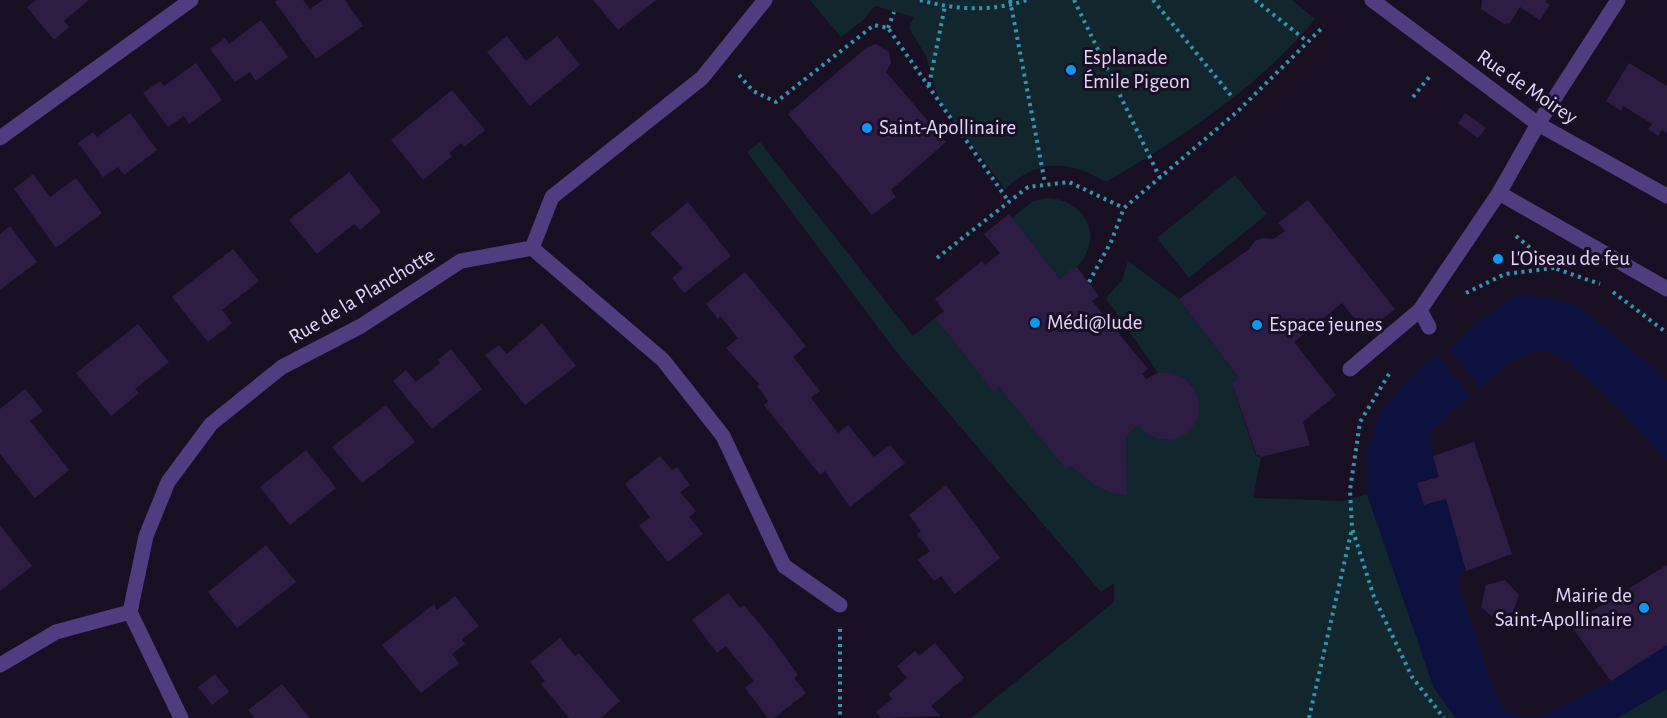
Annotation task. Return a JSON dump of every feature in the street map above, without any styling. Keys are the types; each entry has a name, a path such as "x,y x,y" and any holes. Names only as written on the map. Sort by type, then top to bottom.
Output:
{"street":[{"path":"0,138 191,0"},
{"path":"765,0 702,78 552,197 532,248 663,360 723,436 784,566 840,605"},
{"name":"Rue de Moirey","path":"1372,0 1538,124 1667,196"},
{"path":"1350,369 1420,310 1499,193 1538,124 1618,0"},
{"path":"1499,193 1667,289"},
{"name":"Rue de la Planchotte","path":"130,612 146,536 168,482 211,424 282,367 361,326 461,261 532,248"},
{"path":"1420,310 1429,327"},
{"path":"0,665 56,632 130,612 181,718"}],"path":[{"path":"920,0 945,6 991,8 1027,0"},
{"path":"1074,0 1160,178"},
{"path":"1153,0 1233,98"},
{"path":"1255,0 1308,42"},
{"path":"1011,2 1045,183"},
{"path":"928,86 945,6"},
{"path":"888,28 894,12"},
{"path":"737,73 753,92 776,102 874,25 888,28 1009,202"},
{"path":"1089,282 1111,242 1124,208 1238,111 1324,26"},
{"path":"937,258 1028,187 1045,183 1069,182 1124,208"},
{"path":"1429,327 1468,291 1505,274 1554,268 1605,285 1667,333"},
{"path":"1395,367 1360,422 1350,490 1352,528 1374,597 1412,677 1444,718"},
{"path":"1309,718 1352,528"},
{"path":"840,605 840,718"}],"shaded area":[{"name":"Esplanade Émile Pigeon","path":"810,0 1292,0 1315,19 1269,67 1218,110 1106,182 1079,169 1054,166 1042,167 1030,172 1005,189 939,101 926,56 909,28 914,17 875,6 863,20 841,37"},
{"path":"760,142 913,336 935,318 994,391 999,387 1057,452 1092,482 1110,491 1127,495 1126,436 1138,425 1157,437 1174,438 1187,431 1196,418 1199,403 1194,388 1181,377 1158,373 1106,298 1122,280 1128,261 1179,299 1239,378 1232,383 1256,456 1261,457 1253,498 1343,501 1367,494 1434,688 1456,718 971,718 1114,602 1114,583 1101,592 895,350 747,152"},
{"path":"1235,175 1267,214 1189,278 1157,238"},
{"path":"1046,198 1057,199 1076,208 1088,224 1090,234 1089,245 1083,259 1060,279 1012,218 1033,201"},
{"path":"1517,295 1552,298 1580,307 1667,380 1667,460 1589,380 1555,355 1543,351 1525,355 1480,389 1450,349 1488,314"},
{"path":"1437,355 1470,396 1431,432 1433,456 1439,477 1417,483 1424,505 1446,499 1466,571 1456,578 1497,697 1504,709 1521,718 1456,718 1434,688 1367,494 1368,448 1381,410 1419,368"},
{"path":"1667,645 1667,689 1617,718 1521,718 1545,716 1611,681"},
{"path":"1667,689 1667,718 1617,718"}],"building":[{"path":"36,0 89,0 64,21 69,27 54,40 27,7"},
{"path":"277,0 303,0 310,9 323,0 345,0 363,26 316,59 275,2"},
{"path":"593,0 656,0 618,30"},
{"path":"1482,0 1547,0 1545,2 1550,5 1540,20 1520,7 1510,23 1504,24 1481,9"},
{"path":"261,20 288,57 256,81 250,72 235,82 210,49 225,38 229,44"},
{"path":"507,36 526,61 557,36 580,65 530,106 487,52"},
{"name":"Saint-Apollinaire","path":"876,44 889,52 891,63 886,72 946,142 891,190 896,197 872,215 788,114 866,48"},
{"path":"196,63 222,100 189,124 184,116 168,127 143,93 160,81 164,86"},
{"path":"1629,63 1667,86 1667,133 1662,130 1658,136 1648,129 1652,124 1623,106 1621,111 1606,101"},
{"path":"452,90 485,130 464,147 461,143 449,153 452,156 423,180 391,140"},
{"path":"130,113 157,150 124,175 118,167 103,177 78,143 93,132 97,137"},
{"path":"1465,113 1486,128 1478,138 1458,123"},
{"path":"349,172 381,212 360,230 354,224 317,254 289,220"},
{"path":"33,174 50,197 76,178 102,213 56,248 14,189"},
{"name":"Espace jeunes","path":"1308,200 1395,309 1365,332 1342,303 1294,342 1336,395 1303,422 1310,445 1261,457 1259,454 1257,456 1232,383 1239,378 1179,299 1248,250 1255,241 1262,238 1274,239 1285,231 1278,223"},
{"path":"688,202 731,256 684,293 672,278 683,268 650,233"},
{"path":"1009,214 1060,279 1076,266 1099,296 1092,301 1148,369 1142,374 1146,379 1158,373 1172,373 1185,379 1195,389 1199,401 1199,414 1193,426 1184,435 1172,440 1159,439 1147,434 1138,425 1126,436 1127,495 1112,493 1096,486 1071,466 1066,469 999,387 994,392 935,318 944,311 935,299 982,261 985,265 1000,253 984,234"},
{"path":"10,226 37,262 0,290 0,234"},
{"path":"233,249 259,281 222,310 232,323 208,342 172,297"},
{"path":"745,272 806,346 793,357 820,391 811,398 838,433 848,425 874,457 890,445 905,463 850,507 825,471 820,475 764,405 768,401 757,386 759,384 726,348 738,338 720,316 718,319 706,304"},
{"path":"542,323 576,366 525,405 485,355 499,345 507,354"},
{"path":"138,324 169,362 135,389 139,393 111,416 76,373"},
{"path":"451,349 482,389 432,429 393,381 406,370 416,382 440,363 438,360"},
{"path":"25,389 43,411 30,421 69,470 35,498 0,454 0,409"},
{"path":"386,405 415,442 362,483 332,447"},
{"path":"1474,442 1512,554 1466,571 1446,499 1424,505 1417,483 1439,477 1433,456"},
{"path":"306,450 336,488 290,525 260,487"},
{"path":"660,456 672,470 677,467 690,485 680,492 696,511 689,517 703,534 668,562 639,526 650,517 625,484"},
{"path":"946,485 1000,558 955,594 941,576 934,581 918,560 930,551 917,534 921,531 909,515"},
{"path":"0,525 32,566 0,591"},
{"path":"266,545 296,582 237,628 208,592"},
{"path":"1667,565 1667,645 1611,681 1573,629 1589,619 1586,615"},
{"path":"1505,580 1519,595 1513,612 1494,618 1481,607 1486,585"},
{"path":"728,593 740,608 744,605 772,639 798,675 794,678 806,693 774,718 768,718 745,688 754,681 726,646 717,653 692,620"},
{"path":"455,596 479,626 462,639 465,644 452,654 459,663 421,693 382,645 434,604 437,610"},
{"path":"560,638 575,656 579,653 620,701 601,718 569,718 541,684 545,681 530,662"},
{"path":"935,643 964,678 931,706 941,716 881,718 876,712 892,699 888,694 907,678 897,666 915,651 919,656"},
{"path":"215,674 229,692 212,705 198,687"},
{"path":"282,684 310,718 254,718 248,710"}],"place":[{"name":"Esplanade Émile Pigeon","path":"1071,70"},
{"name":"Saint-Apollinaire","path":"867,128"},
{"name":"L'Oiseau de feu","path":"1498,259"},
{"name":"Médi@lude","path":"1035,323"},
{"name":"Espace jeunes","path":"1257,325"},
{"name":"Mairie de Saint-Apollinaire","path":"1644,608"}]}
